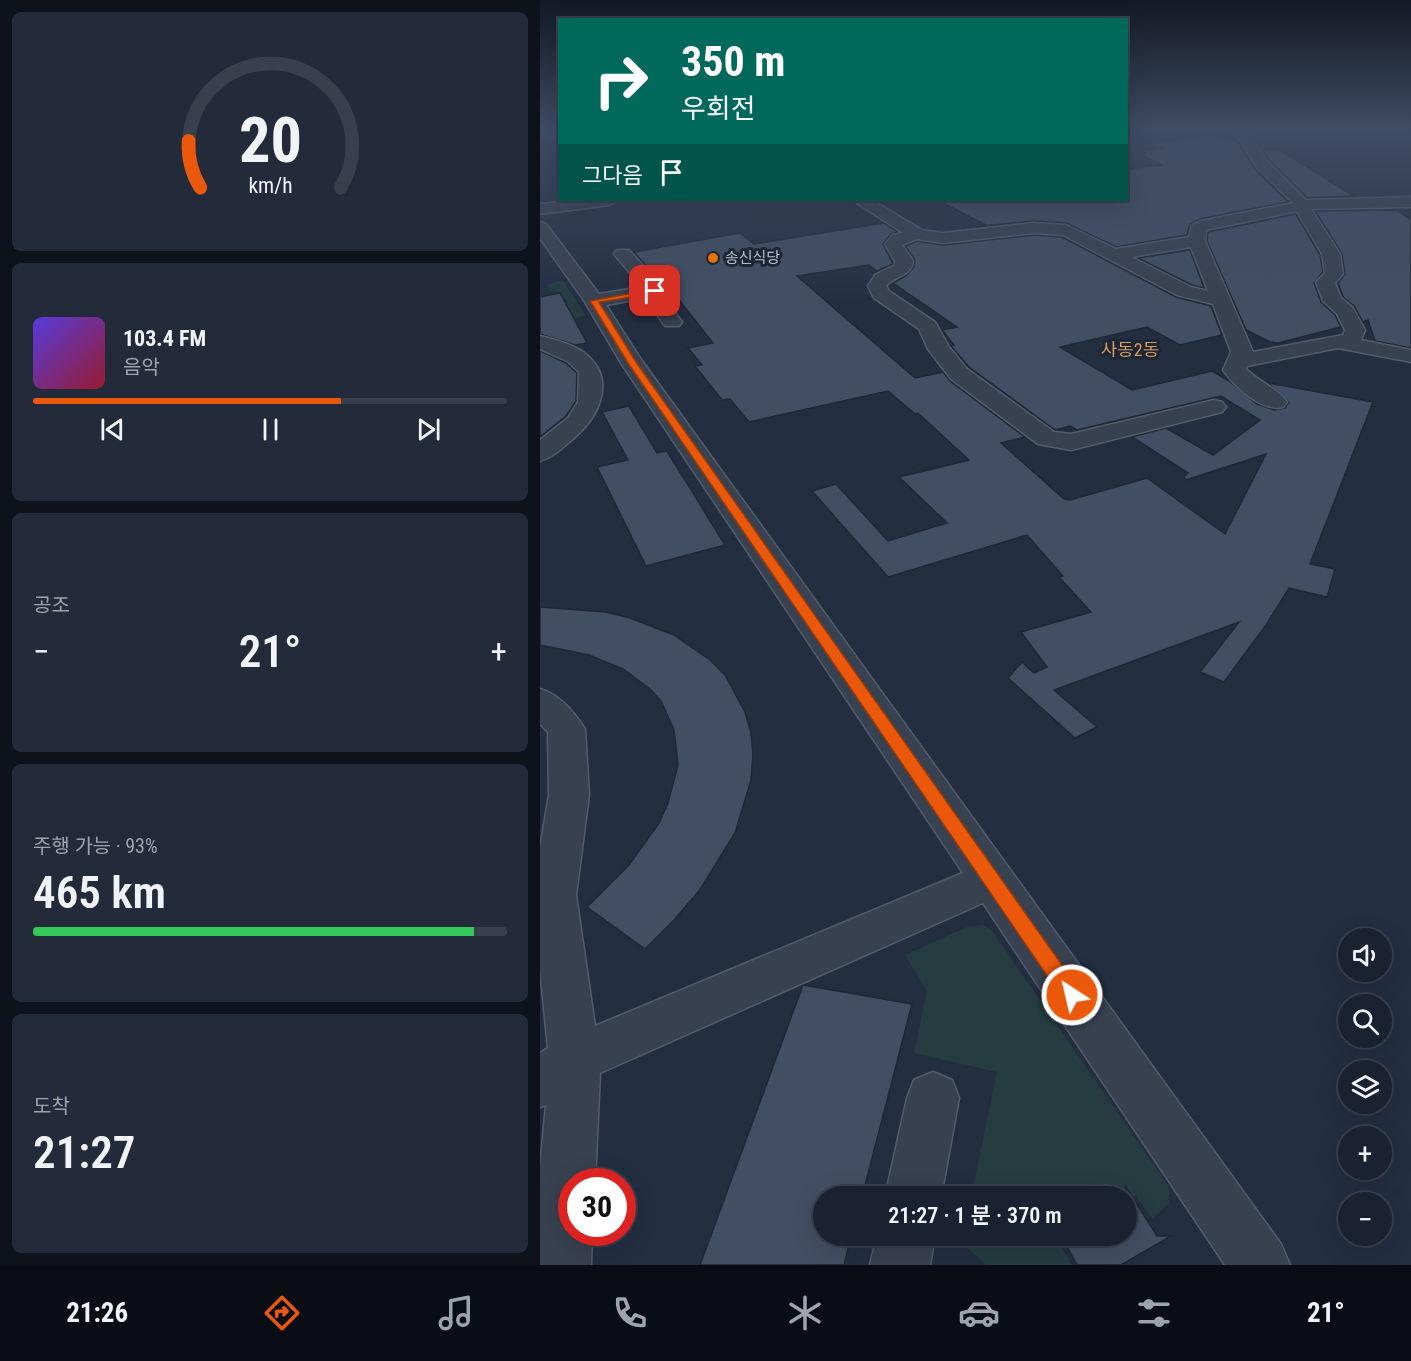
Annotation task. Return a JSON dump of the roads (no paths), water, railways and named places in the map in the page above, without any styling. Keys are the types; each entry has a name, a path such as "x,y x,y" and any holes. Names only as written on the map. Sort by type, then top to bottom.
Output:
{"street":[{"path":"1238,360 1262,358 1351,339 1355,330 1345,311 1333,301 1324,282 1334,274 1331,254 1290,189"},
{"path":"540,209 602,201"},
{"path":"864,201 917,234 943,238 1033,228 1066,230 1117,254 1184,291 1220,300"},
{"path":"1275,402 1238,376 1234,370 1242,352 1220,300 1215,280 1206,267 1197,241 1198,228 1207,224 1324,203 1411,202"},
{"path":"540,227 551,258 594,301 632,363 1260,1265"},
{"path":"917,234 898,239 893,244 904,261 903,268 881,279 877,286 881,294 928,326 939,349 959,374 1047,439 1071,442 1214,407"},
{"path":"1117,254 1197,241"},
{"path":"623,254 655,291 654,299 672,322"},
{"path":"594,301 655,291"},
{"path":"540,342 575,356 590,370 590,402 577,423 540,453"},
{"path":"1339,342 1411,356"},
{"path":"590,370 632,363"},
{"path":"540,701 566,729 569,795 554,895 561,1265"},
{"path":"557,1070 992,880"},
{"path":"915,1186 933,1098"},
{"path":"900,1265 904,1246"}],"place":[{"name":"송신식당","path":"713,258"}],"district":[{"name":"사동2동","path":"1130,349"}]}
